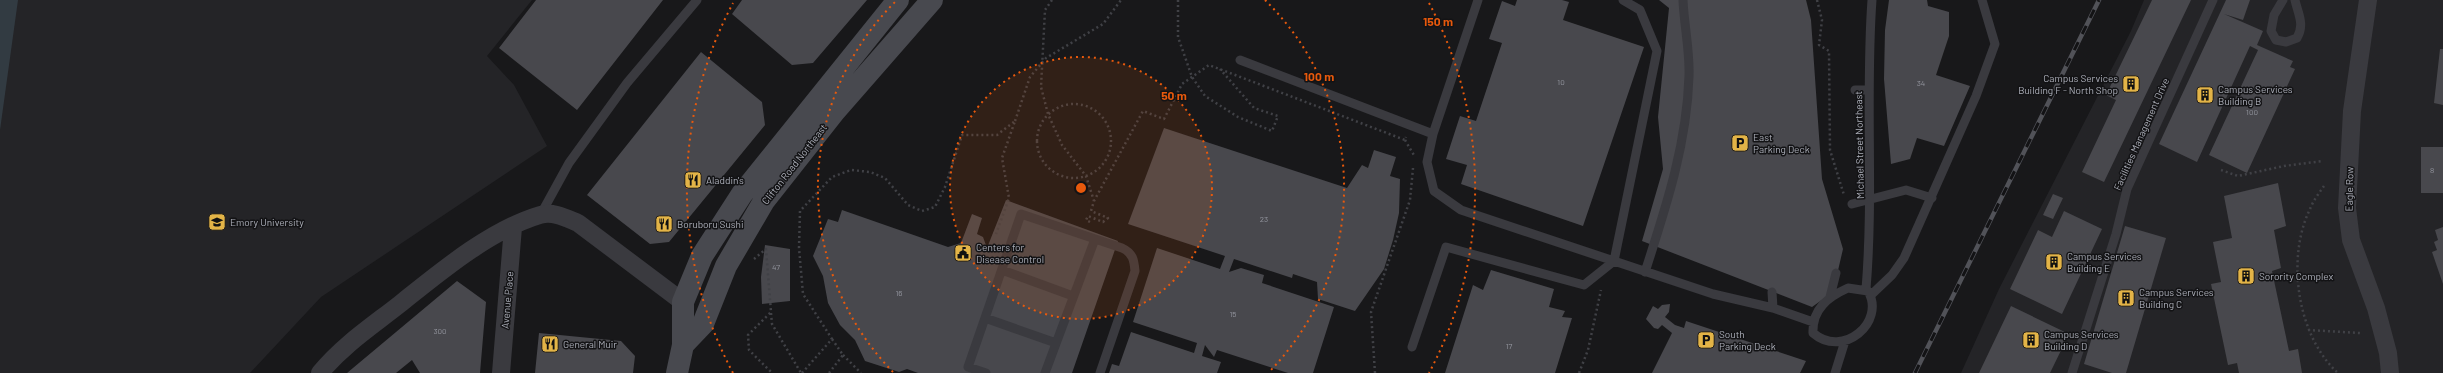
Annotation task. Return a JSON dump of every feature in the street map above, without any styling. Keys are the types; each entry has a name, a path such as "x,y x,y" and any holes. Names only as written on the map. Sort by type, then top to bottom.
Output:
{"main road":[{"path":"677,373 683,345 683,302 702,256 730,209 898,0"},
{"name":"Clifton Road Northeast","path":"683,345 703,324 726,266 764,201 835,111 932,0"}],"street":[{"name":"Eagle Row","path":"2368,0 2352,111 2347,208 2351,240 2376,308 2388,353 2390,373"},
{"path":"320,373 338,352 454,261 513,227 541,214 558,215 578,223 683,302"},
{"name":"Avenue Place","path":"501,373 513,227"}],"lane":[{"path":"541,214 573,157 628,83 697,0"},
{"path":"1478,0 1433,134 1427,162 1434,191 1461,210 1713,294 1773,308 1813,322"},
{"path":"1412,347 1446,247 1584,285 1614,261 1657,51 1640,10 1623,0"},
{"path":"1645,272 1681,152 1688,107 1689,74 1683,0"},
{"name":"Michael Street Northeast","path":"1868,292 1870,199 1869,90 1872,0"},
{"path":"1868,292 1872,305 1866,325 1859,333 1845,341 1822,341 1813,333 1813,322 1817,311 1830,297 1848,288 1868,292 1892,275 1904,258 1932,198 1976,96 1995,44 1982,0"},
{"name":"Facilities Management Drive","path":"2072,373 2116,234 2127,189 2213,0"},
{"path":"2283,0 2274,15 2271,31 2276,40 2286,42 2297,38 2300,31 2301,19 2295,0"},
{"path":"1240,60 1433,134"},
{"path":"1856,90 1869,90"},
{"path":"1848,201 1870,199 1906,190 1932,198"},
{"path":"986,373 968,367 1021,214 1129,252 1134,260 1135,272 1100,373"},
{"path":"1045,373 1073,296 1099,241"},
{"path":"1002,270 1073,296"},
{"path":"1830,297 1836,273"},
{"path":"1772,292 1773,308"},
{"path":"985,318 1056,343"},
{"path":"1835,373 1845,341"}],"path":[{"path":"1052,0 1045,10 1041,87 1048,114 1062,145 1086,176 1094,201"},
{"path":"996,234 1009,198 1002,158 1030,77 1046,58 1103,24 1121,0"},
{"path":"1178,0 1178,37 1192,77 1205,96 1238,117 1272,131 1278,116 1254,108 1219,69"},
{"path":"1817,0 1822,20 1819,45 1829,52 1830,150 1848,201"},
{"path":"1099,241 1105,236 1103,229 1086,220 1088,216 1103,222 1108,218 1091,211 1094,201 1142,111 1164,119 1182,84 1209,65 1405,140 1415,156 1410,200 1371,312 1374,373"},
{"path":"1066,105 1085,105 1101,115 1112,136 1111,149 1105,164 1095,173 1086,176 1070,179 1058,175 1042,161 1038,149 1038,133 1048,114 1066,105"},
{"path":"861,373 843,355 803,294 799,248 800,211 832,177 851,170 870,172 885,178 908,205 922,210 935,207 945,186 962,135 997,135 1016,121"},
{"path":"1405,140 1411,125"},
{"path":"2221,170 2238,176 2284,166 2323,161"},
{"path":"2324,186 2309,209 2299,247 2298,285 2308,330 2315,345 2338,373"},
{"path":"750,263 766,249 772,324 802,373 832,340"},
{"path":"1579,373 1588,350 1599,293 1604,287"},
{"path":"771,312 748,335 749,350 772,373"},
{"path":"2308,330 2360,333"},
{"path":"829,373 843,355"}],"shaded area":[{"path":"0,0 18,0 0,130"},
{"name":"Emory University","path":"4,0 532,0 487,56 514,85 547,146 321,297 250,373 0,373 0,19"},
{"path":"2144,0 2443,0 2443,373 1961,373 1999,289 2131,31"}],"building":[{"path":"536,0 663,0 577,110 499,48"},
{"path":"742,0 867,0 813,63 792,65 732,14"},
{"path":"1517,0 1562,0 1569,2 1563,20 1644,47 1583,226 1461,184 1467,165 1446,159 1460,116 1476,121 1502,43 1489,39 1502,1 1515,6"},
{"name":"East Parking Deck","path":"1659,0 1806,0 1811,20 1822,179 1843,249 1833,292 1812,307 1642,241 1663,169 1658,117 1669,8"},
{"path":"1889,0 1927,0 1928,6 1949,12 1949,36 1936,75 1970,86 1944,146 1917,138 1910,159 1891,164 1884,79 1885,30"},
{"name":"Campus Services Building F - North Shop","path":"2152,0 2191,0 2104,182 2082,172 2116,100 2106,95"},
{"path":"2226,0 2250,0 2243,20 2224,14 2263,31 2257,45 2293,61 2290,67 2295,69 2247,173 2209,155 2258,50 2250,46 2197,162 2159,144"},
{"path":"2440,49 2443,49 2443,105 2434,103"},
{"path":"701,52 762,102 765,125 669,242 650,244 587,195"},
{"path":"1164,128 1347,188 1362,165 1368,168 1374,150 1396,157 1390,176 1400,179 1399,213 1393,240 1384,269 1355,311 1318,299 1317,282 1293,274 1292,278 1234,259 1229,272 1241,268 1264,275 1262,283 1334,307 1313,373 1288,373 1217,350 1214,357 1205,345 1202,356 1221,362 1217,373 1109,373 1112,364 1119,366 1131,332 1194,353 1197,343 1133,322 1157,248 1220,269 1225,256 1128,224"},
{"path":"2421,147 2443,147 2443,193 2421,193"},
{"name":"Sorority Complex","path":"2278,183 2286,226 2274,230 2281,268 2272,271 2289,351 2298,349 2302,373 2239,373 2237,363 2228,365 2211,284 2221,282 2213,242 2232,238 2224,196"},
{"path":"2053,194 2063,198 2053,219 2043,215"},
{"path":"1006,200 1118,241 1072,373 918,373 907,369 899,372 865,361 855,340 840,325 828,303 823,276 813,256 828,219 838,222 842,210 948,247 961,243 972,214 982,218 977,234 983,237 987,248"},
{"name":"Campus Services Building E","path":"2064,211 2102,229 2062,314 2010,289 2038,230 2052,237"},
{"name":"Campus Services Building C","path":"2125,226 2166,238 2126,373 2112,373 2084,364"},
{"path":"2443,227 2443,284 2432,252 2437,250 2434,242 2438,240 2435,230"},
{"path":"765,245 790,249 790,301 762,304 761,277"},
{"path":"1491,270 1554,289 1549,307 1565,311 1562,317 1572,318 1555,373 1445,373 1473,285 1483,290"},
{"path":"457,281 486,302 480,373 420,373 412,360 396,373 347,373"},
{"name":"South Parking Deck","path":"1670,304 1669,312 1665,317 1675,325 1684,328 1686,321 1806,361 1800,373 1652,373 1672,333 1662,325 1658,329 1654,328 1646,319 1653,306 1658,309 1662,305"},
{"name":"Campus Services Building D","path":"2011,306 2069,334 2050,373 1979,373"},
{"path":"539,333 621,341 635,356 633,373 535,373"}],"railway":[{"path":"1915,373 2099,0"}],"place":[{"name":"Campus Services Building F - North Shop","path":"2131,84"},
{"name":"Campus Services Building B","path":"2205,95"},
{"name":"East Parking Deck","path":"1740,143"},
{"name":"Aladdin's","path":"693,180"},
{"name":"Emory University","path":"217,222"},
{"name":"Boruboru Sushi","path":"664,224"},
{"name":"Centers for Disease Control","path":"963,253"},
{"name":"Campus Services Building E","path":"2054,262"},
{"name":"Sorority Complex","path":"2246,276"},
{"name":"Campus Services Building C","path":"2126,298"},
{"name":"South Parking Deck","path":"1706,340"},
{"name":"Campus Services Building D","path":"2031,340"},
{"name":"General Muir","path":"550,344"}]}
